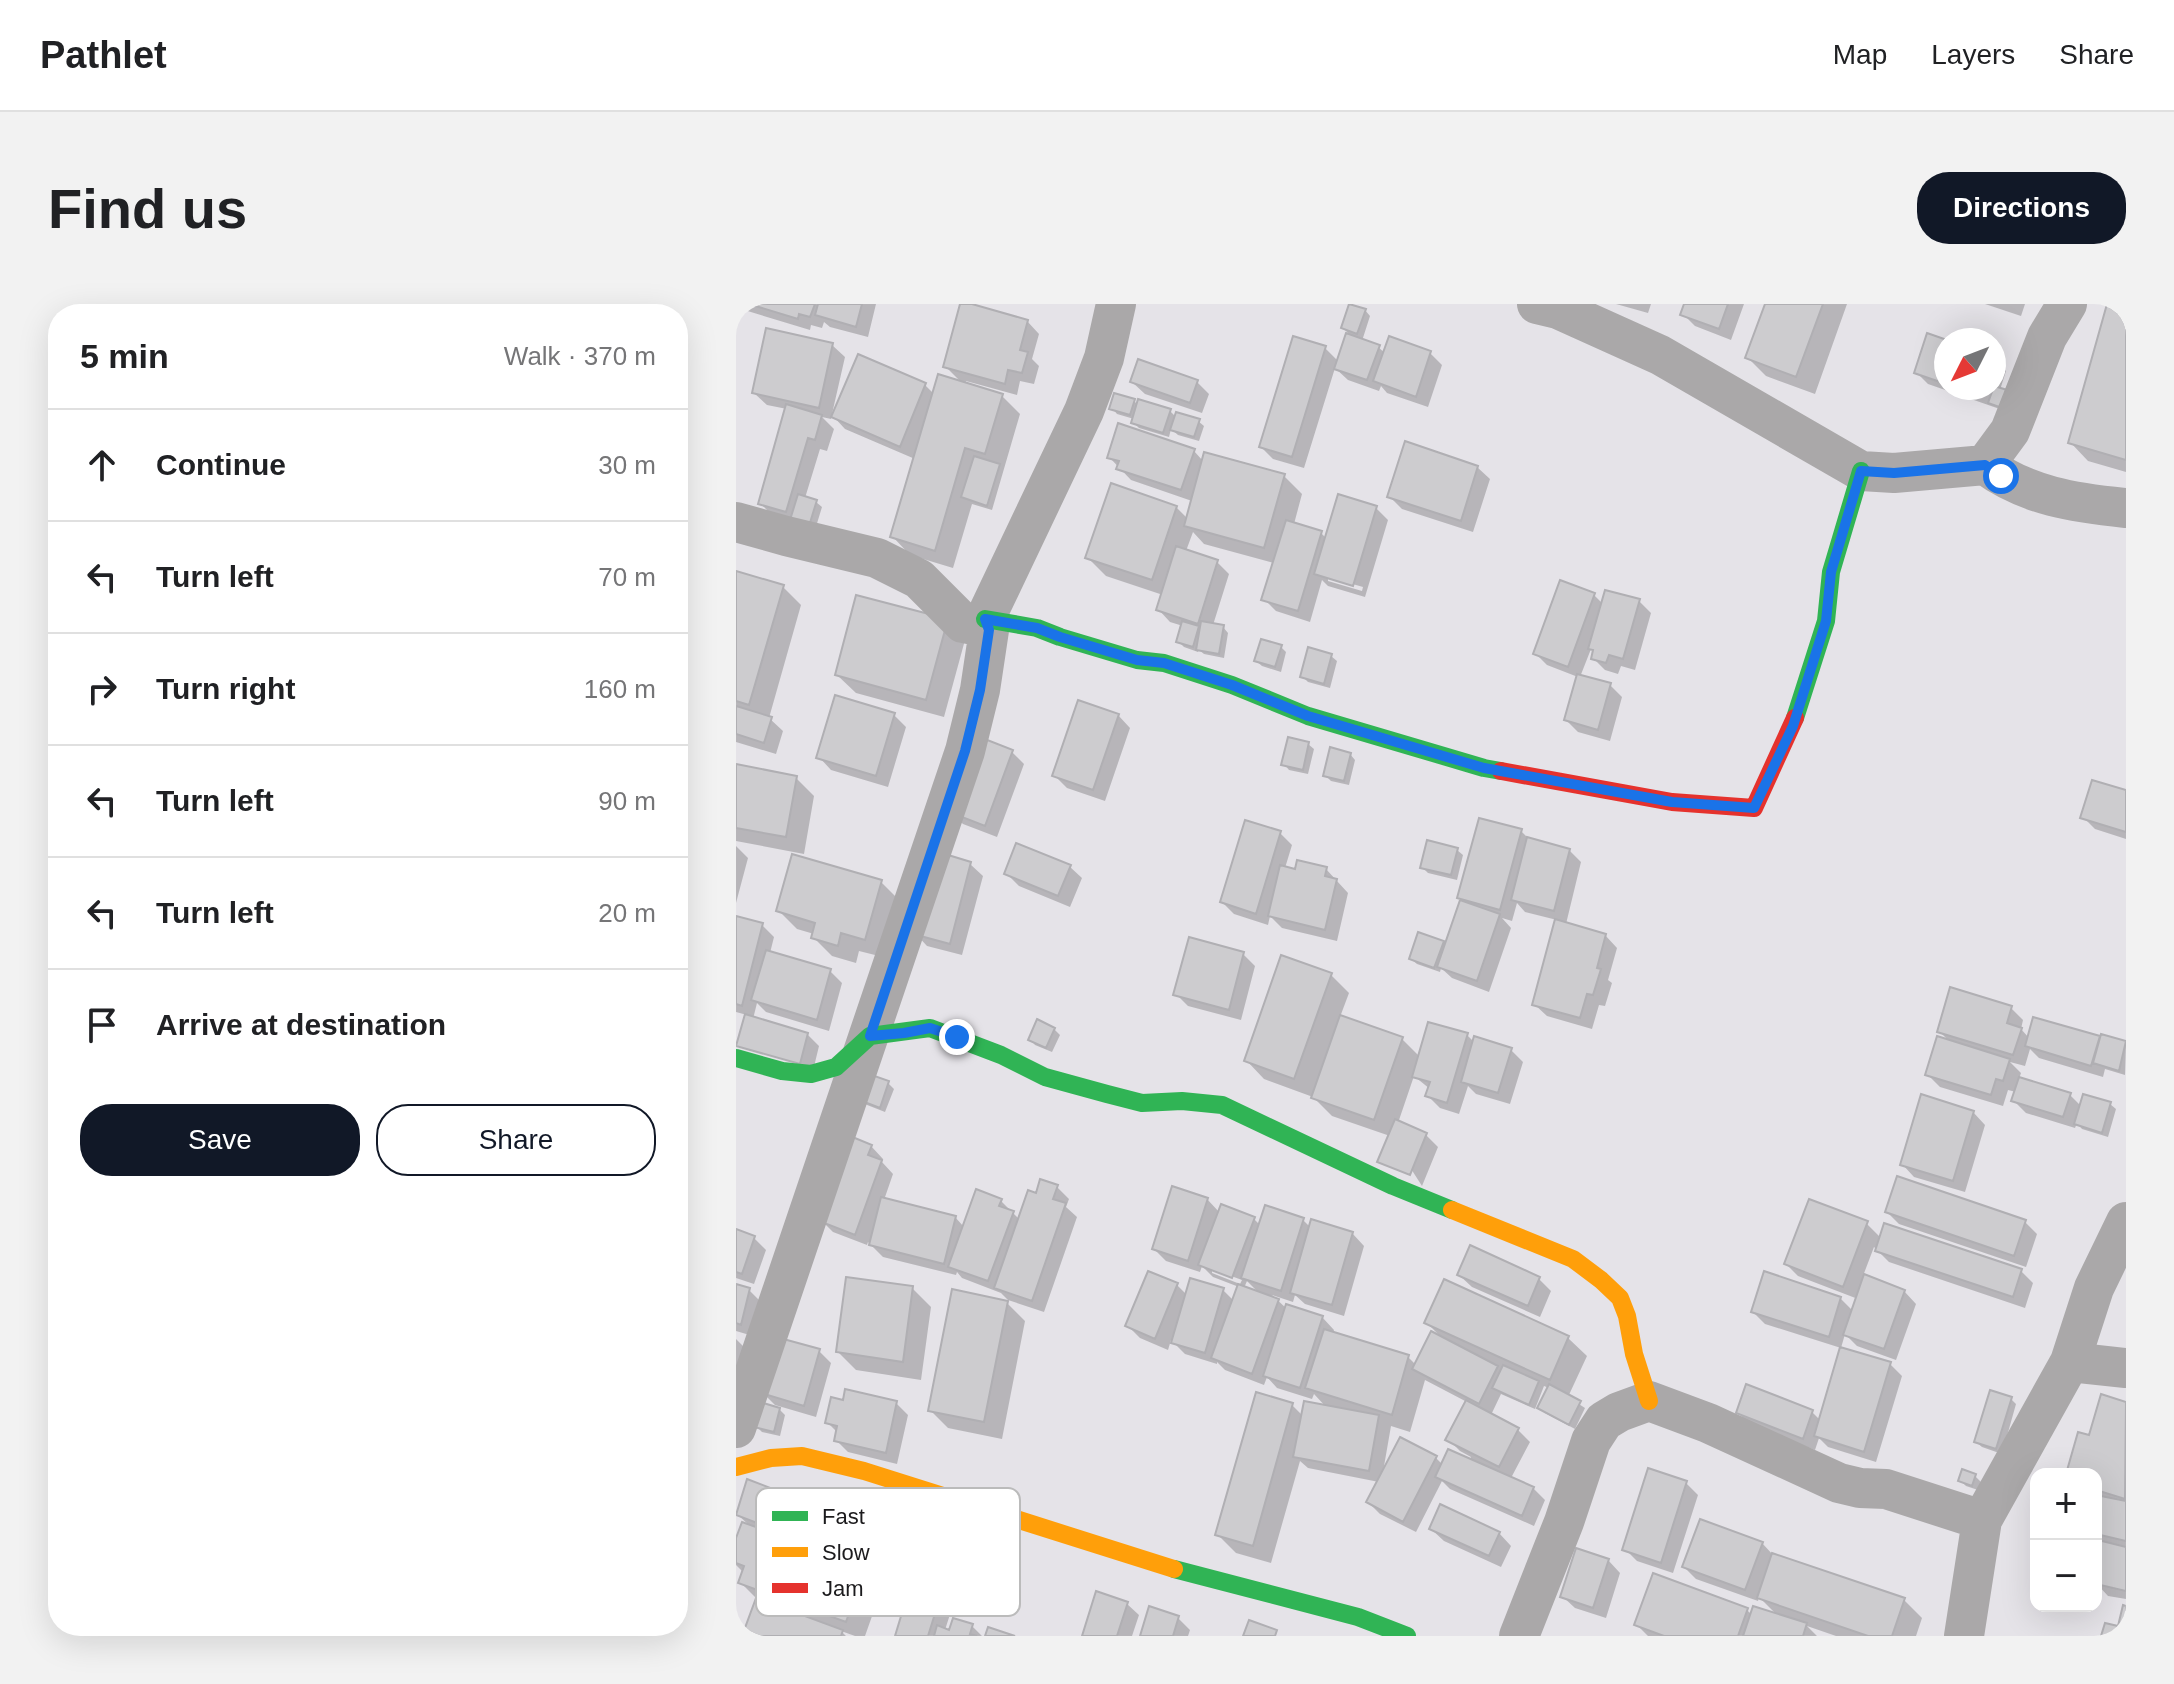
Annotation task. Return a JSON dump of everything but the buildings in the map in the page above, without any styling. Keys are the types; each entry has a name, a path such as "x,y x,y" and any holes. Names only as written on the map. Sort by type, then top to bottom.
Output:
{"street":[{"path":"736,1428 965,751 980,690 982,625 1084,411 1104,358 1116,304"},
{"path":"1537,304 1558,309 1660,355 1861,471 1894,473 1985,465 2029,490 2058,499 2126,508"},
{"path":"1985,465 2010,431 2047,337 2067,304"},
{"path":"736,522 877,558 919,579 963,623 1037,628 1137,660 1164,663 1232,685 1308,716 1484,768 1672,802 1754,808 1793,726 1826,621 1831,572 1861,471"},
{"path":"736,1058 782,1071 811,1074 836,1067 870,1036 930,1028 1001,1055 1045,1077 1107,1094 1142,1103 1182,1101 1222,1105 1393,1186 1573,1259 1620,1298 1649,1401"},
{"path":"1964,1636 1982,1520 2070,1362 2094,1288 2126,1222"},
{"path":"2070,1362 2126,1368"},
{"path":"1519,1636 1564,1522 1591,1441 1604,1421 1649,1401 1708,1423 1839,1483 1886,1489 1982,1520"},
{"path":"736,1467 771,1458 802,1456 917,1488"},
{"path":"1020,1521 1156,1564 1358,1617 1407,1636"}],"traffic: fast":[{"path":"1795,718 1826,621 1831,572 1861,471"},
{"path":"985,619 1037,628 1137,660 1164,663 1232,685 1308,716 1501,771"},
{"path":"736,1058 782,1071 811,1074 836,1067 870,1036 930,1028 1001,1055 1045,1077 1107,1094 1142,1103 1182,1101 1222,1105 1393,1186 1452,1210"},
{"path":"1174,1569 1358,1617 1407,1636"}],"traffic: slow":[{"path":"1452,1210 1573,1259 1620,1298 1649,1401"},
{"path":"736,1467 771,1458 802,1456 918,1488"},
{"path":"1020,1520 1174,1569"}],"traffic: jam":[{"path":"1501,771 1672,802 1754,808 1795,718"}],"route":[{"path":"957,1037 930,1028 870,1036 965,751 980,690 989,630 985,619 1037,628 1137,660 1164,663 1232,685 1308,716 1484,768 1672,802 1754,808 1793,726 1826,621 1831,572 1861,471 1894,473 1985,465 2001,476"}]}
